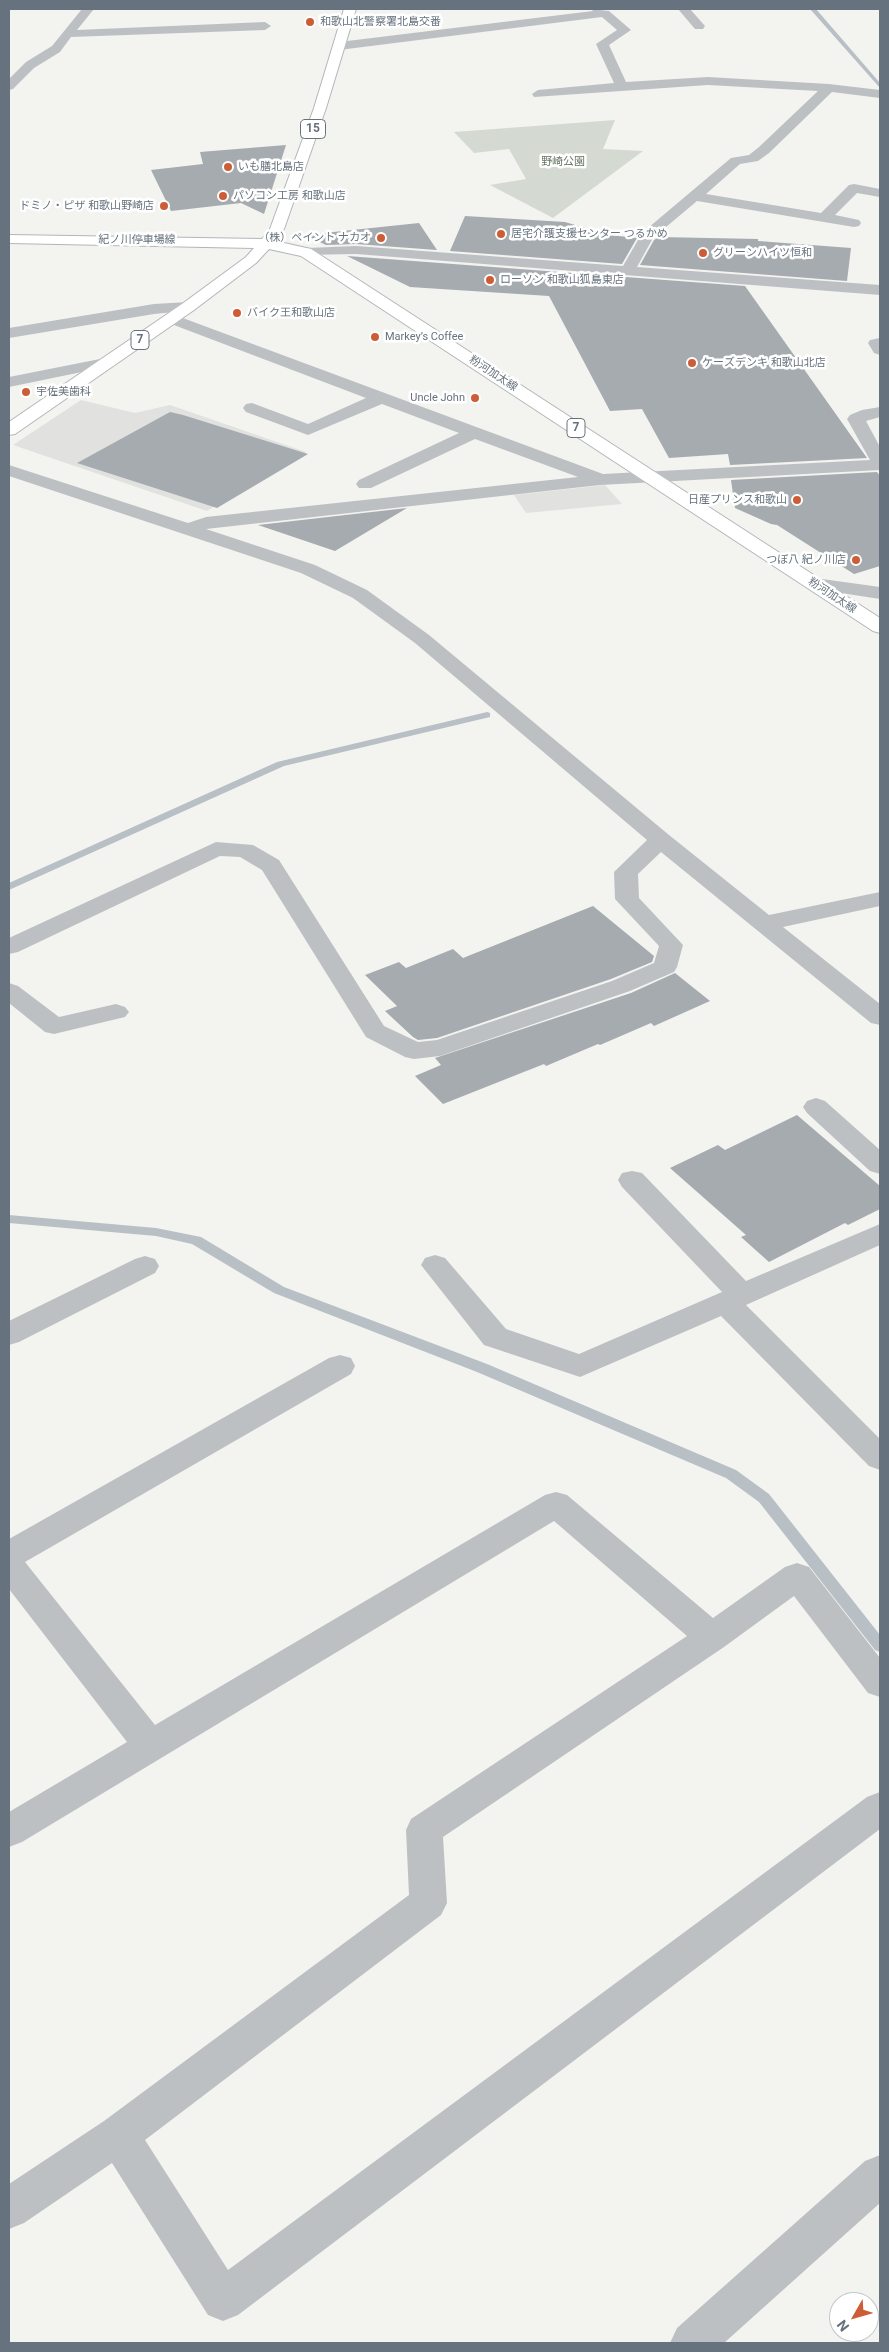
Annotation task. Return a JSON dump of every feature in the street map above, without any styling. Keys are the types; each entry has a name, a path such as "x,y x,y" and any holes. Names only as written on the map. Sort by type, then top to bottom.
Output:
{"main road":[{"name":"15","path":"266,244 277,229 320,108 350,9"},
{"name":"紀ノ川停車場線","path":"9,239 179,240 266,244"},
{"name":"粉河加太線","path":"266,244 306,252 880,627"},
{"name":"7","path":"9,430 172,319 251,260 266,244"}],"street":[{"path":"9,86 30,65 56,48 88,9"},
{"path":"684,9 699,26"},
{"path":"339,46 601,11 624,30 602,44 622,86"},
{"path":"68,34 265,26"},
{"path":"538,94 708,80 829,88 880,94"},
{"path":"628,270 647,236 736,161 753,158 764,150 829,88"},
{"path":"824,218 854,188 880,192"},
{"path":"694,196 854,222"},
{"path":"306,252 356,250 880,290"},
{"path":"9,333 154,309 188,307"},
{"path":"172,319 601,480"},
{"path":"880,343 876,343 880,350"},
{"path":"9,382 105,363"},
{"path":"252,408 308,430 380,398"},
{"path":"187,529 206,523 601,480 880,463 856,419 880,412"},
{"path":"365,484 473,433"},
{"path":"9,470 308,570 360,594 422,640 662,840 880,1017"},
{"path":"815,584 880,593"},
{"path":"9,947 216,849 245,850 270,865 375,1031 414,1051 440,1048 621,986 665,967 671,945 627,899 626,872 662,840"},
{"path":"766,923 880,899"},
{"path":"9,991 54,1026 116,1012"},
{"path":"816,1107 880,1164"},
{"path":"632,1180 733,1298 880,1458"},
{"path":"435,1265 496,1337 580,1366 880,1234"},
{"path":"9,1334 145,1266"},
{"path":"9,1555 340,1366"},
{"path":"9,1831 556,1504 712,1637"},
{"path":"9,1565 151,1746"},
{"path":"9,2208 118,2135 428,1903 424,1830 712,1637 797,1576 880,1683"},
{"path":"118,2135 223,2300 880,1808"},
{"path":"692,2343 880,2176"}],"shaded area":[{"path":"81,400 135,413 170,405 306,452 207,511 13,445"},
{"path":"605,485 622,504 526,513 514,495"}],"green space":[{"name":"野崎公園","path":"615,120 603,149 643,151 553,218 490,185 526,179 509,149 474,153 454,132"}],"building":[{"name":"いも膳北島店","path":"286,145 264,214 241,203 171,211 151,170 203,164 200,152"},
{"path":"465,216 565,222 609,235 637,238 622,264 450,251"},
{"name":"（株）ペイント ナカオ","path":"419,223 437,250 356,244 326,245 305,235"},
{"path":"659,237 758,239 758,241 851,248 847,281 640,265 654,240"},
{"name":"ケーズデンキ 和歌山北店","path":"347,256 745,286 867,458 730,465 728,454 669,458 642,409 610,411 549,296 410,287"},
{"path":"170,412 308,454 217,508 77,463"},
{"path":"877,472 880,476 880,566 854,574 777,525 735,508 731,480"},
{"path":"407,508 335,551 258,525"},
{"path":"593,906 654,956 652,962 611,979 437,1038 418,1040 385,1011 397,1006 365,975 399,962 406,968 453,949 463,958"},
{"path":"675,973 710,1001 654,1026 651,1023 600,1045 598,1044 546,1066 544,1064 443,1104 415,1076 441,1065 435,1058 631,993"},
{"path":"797,1115 880,1186 880,1209 848,1225 845,1223 769,1262 741,1237 746,1235 670,1168 718,1145 725,1150"}],"waterway":[{"path":"813,9 880,86"},
{"path":"9,887 281,764 487,715"},
{"path":"9,1219 156,1232 196,1240 279,1290 482,1368 731,1474 764,1498 880,1646"}],"place":[{"name":"和歌山北警察署北島交番","path":"310,22"},
{"name":"いも膳北島店","path":"228,167"},
{"name":"パソコン工房 和歌山店","path":"223,196"},
{"name":"ドミノ・ピザ 和歌山野崎店","path":"164,206"},
{"name":"居宅介護支援センター つるかめ","path":"501,234"},
{"name":"（株）ペイント ナカオ","path":"381,238"},
{"name":"グリーンハイツ恒和","path":"703,253"},
{"name":"ローソン 和歌山狐島東店","path":"490,280"},
{"name":"バイク王和歌山店","path":"237,313"},
{"name":"Markey’s Coffee","path":"375,337"},
{"name":"ケーズデンキ 和歌山北店","path":"692,363"},
{"name":"宇佐美歯科","path":"26,392"},
{"name":"Uncle John","path":"475,398"},
{"name":"日産プリンス和歌山","path":"797,500"},
{"name":"つぼ八 紀ノ川店","path":"856,560"}]}
